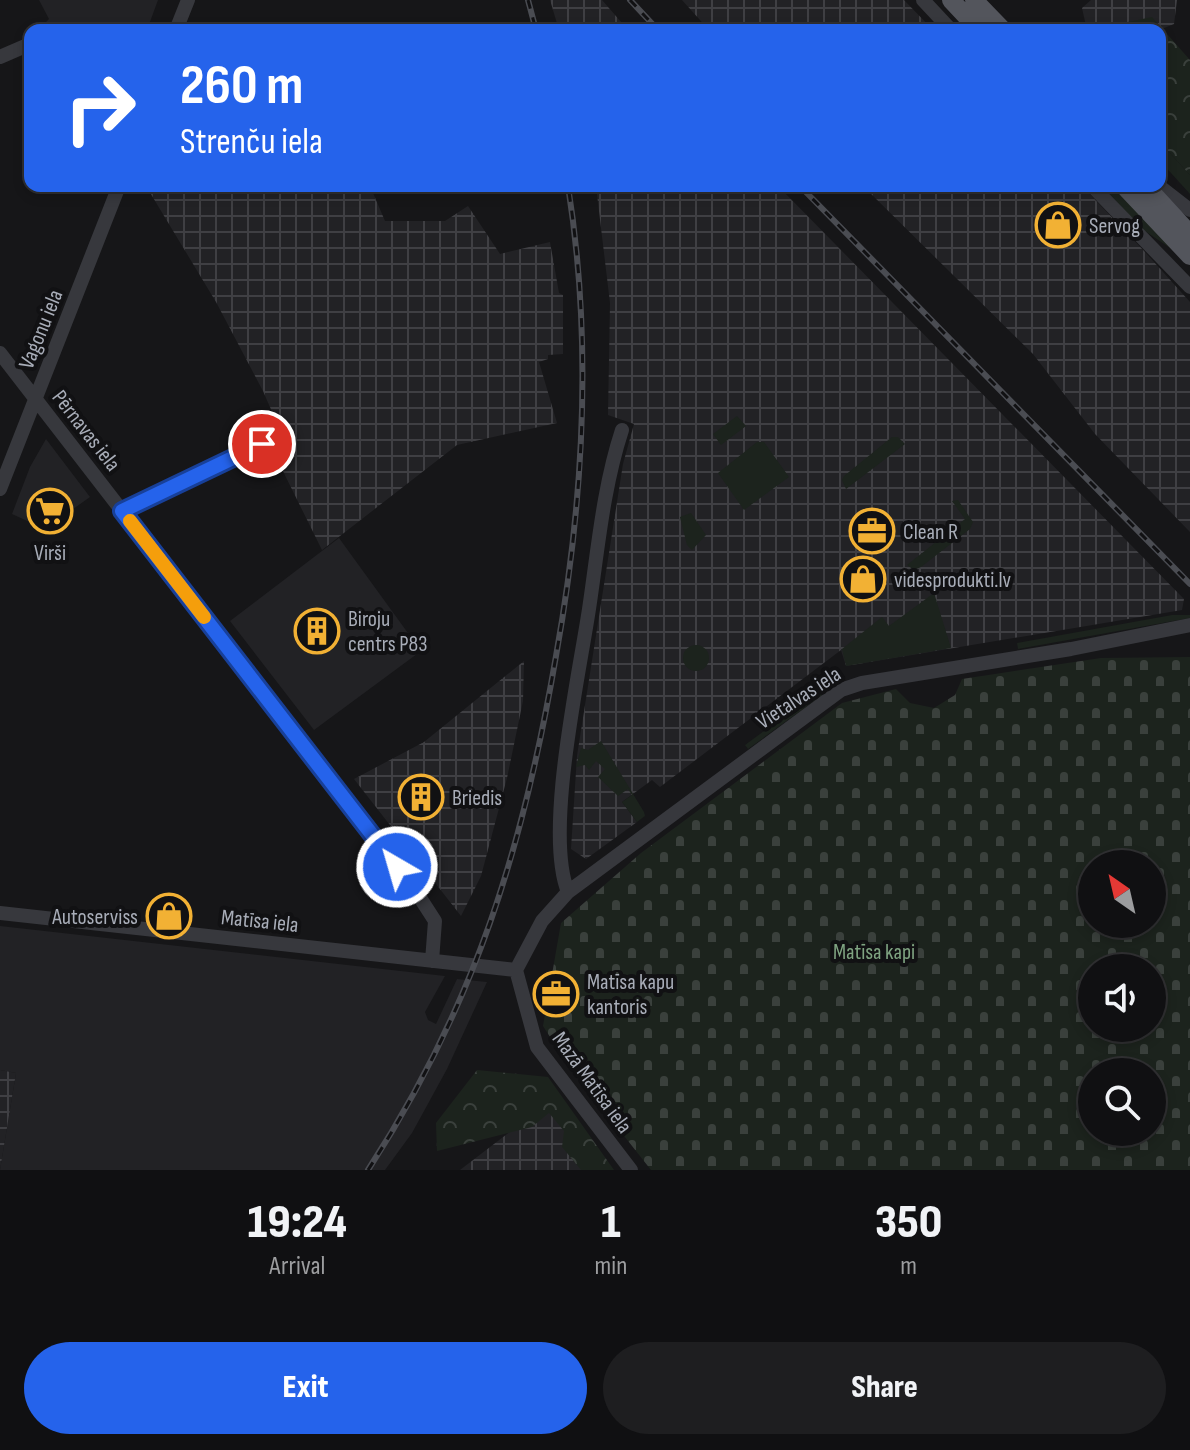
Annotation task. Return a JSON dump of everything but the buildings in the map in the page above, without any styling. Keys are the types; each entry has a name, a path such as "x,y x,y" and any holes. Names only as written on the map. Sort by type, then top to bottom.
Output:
{"main road":[{"path":"951,0 976,15"},
{"path":"1130,192 1190,256"},
{"path":"1152,192 1190,234"}],"street":[{"path":"178,24 188,0"},
{"path":"923,0 945,24"},
{"path":"0,57 24,47"},
{"path":"1166,191 1190,210"},
{"name":"Vagonu iela","path":"0,489 117,192"},
{"path":"1098,192 1190,287"},
{"name":"Pērnavas iela","path":"0,353 433,915 436,933 432,961"},
{"path":"568,892 561,867 565,759 608,481 622,430"},
{"path":"122,511 281,435"},
{"name":"Vietalvas iela","path":"516,970 542,921 568,892 819,704 847,688 1190,625"},
{"name":"Matīsa iela","path":"0,913 516,970"},
{"name":"Mazā Matīsa iela","path":"516,970 537,1047 631,1170"}],"shaded area":[{"path":"39,0 158,0 149,24 44,24 49,19"},
{"path":"550,0 602,0 623,24 557,24"},
{"path":"682,0 904,0 927,24 704,24"},
{"path":"1091,0 1177,0 1174,24 1166,27 1166,24 1086,24 1082,8"},
{"path":"150,192 373,192 385,221 445,221 468,206 500,254 550,242 559,293 563,295 563,354 548,355 548,359 539,362 557,423 457,445 322,550 273,451 286,444 263,391 216,302"},
{"path":"597,192 784,192 1184,599 1182,610 846,666 841,650 660,787 652,780 622,802 637,822 586,859 571,849 577,756 623,464 634,424 608,415 610,303"},
{"path":"869,192 1088,192 1145,252 1190,302 1190,532 1095,434 1033,354"},
{"name":"Virši","path":"46,439 90,497 45,529 12,514 30,467"},
{"path":"339,538 421,651 314,730 230,621"},
{"path":"524,661 523,701 507,778 481,876 461,916 354,779 424,742"},
{"path":"0,926 445,976 425,1012 428,1020 436,1024 457,979 487,982 447,1069 412,1133 385,1170 0,1170 16,1073 0,1070"},
{"path":"0,1070 16,1073 0,1170"},
{"path":"553,1099 608,1170 460,1170"}],"green space":[{"path":"1152,17 1158,24 1118,24"},
{"path":"1166,33 1190,60 1190,175 1166,149"},
{"path":"1166,149 1190,175 1190,194 1166,168"},
{"path":"1108,192 1122,192 1173,250 1142,229"},
{"path":"737,416 746,426 721,445 713,434"},
{"path":"892,437 898,437 905,444 846,489 842,480 844,476"},
{"path":"757,442 764,442 789,477 744,510 718,473"},
{"path":"958,500 973,522 970,529 914,570 907,565 965,519 952,501"},
{"path":"691,513 706,535 692,550 687,545 680,517"},
{"path":"934,593 951,648 846,666 842,649 882,617 889,626"},
{"path":"1172,615 1190,615 1190,618 1018,649 1017,643"},
{"path":"696,645 705,649 709,658 705,667 696,671 687,667 683,658 687,649"},
{"name":"Matīsa kapi","path":"1190,657 1190,1170 651,1170 568,1065 543,1026 561,923 641,853 842,703 896,689 910,703 934,708 955,695 962,679 1101,658"},
{"path":"833,680 821,696 748,749 745,745"},
{"path":"601,741 644,812 645,816 637,822 622,802 632,795 628,789 618,796 598,777 605,769 596,761 589,770 585,765 576,767 581,748 588,750"},
{"path":"477,1070 548,1077 614,1170 581,1170 562,1147 564,1131 549,1113 532,1127 437,1151 436,1123"}],"railway":[{"path":"528,0 534,24"},
{"path":"630,0 652,24"},
{"path":"368,1170 438,1047 466,986 510,860 543,727 566,597 582,421 581,304 569,192"},
{"path":"806,192 1190,584"}],"slow traffic":[{"path":"130,521 204,617"}],"place":[{"name":"Servog","path":"1058,225"},
{"name":"Virši","path":"50,511"},
{"name":"Clean R","path":"872,531"},
{"name":"videsprodukti.lv","path":"863,579"},
{"name":"Biroju centrs P83","path":"317,631"},
{"name":"Briedis","path":"421,797"},
{"name":"Autoserviss","path":"169,916"},
{"name":"Matīsa kapu kantoris","path":"556,994"}],"route":[{"path":"262,444 122,511 397,867"}]}
